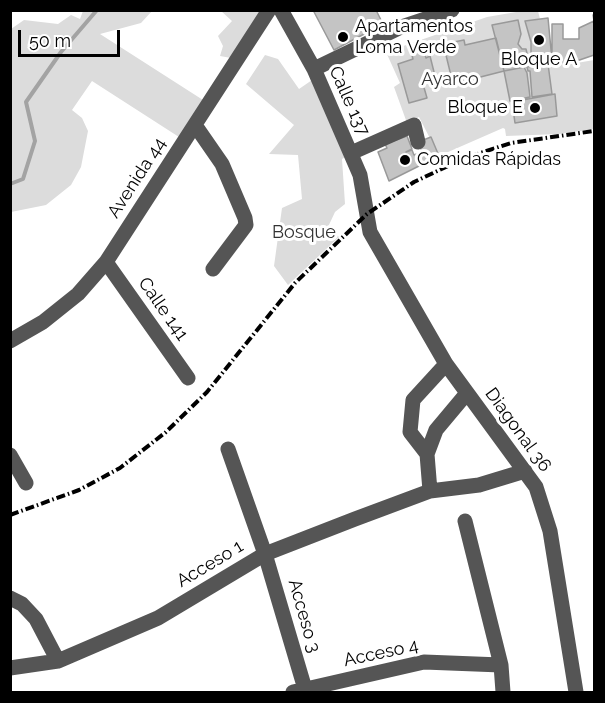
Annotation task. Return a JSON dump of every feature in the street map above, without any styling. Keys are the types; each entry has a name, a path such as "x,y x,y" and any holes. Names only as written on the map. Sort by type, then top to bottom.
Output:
{"street":[{"name":"Avenida 44","path":"10,341 43,322 78,294 106,262 269,10"},
{"name":"Calle 137","path":"280,10 314,69 351,153 360,175 367,214"},
{"path":"314,69 401,27 452,10"},
{"path":"195,125 222,164 246,225 213,269"},
{"path":"351,153 414,125 418,142"},
{"name":"Diagonal 36","path":"367,214 370,232 446,364 536,488 550,531 576,693"},
{"name":"Calle 141","path":"106,262 188,378"},
{"path":"427,454 410,432 413,400 446,364"},
{"path":"430,490 427,454 436,430 467,393"},
{"name":"Acceso 3","path":"228,449 266,554 299,691"},
{"path":"10,455 26,483"},
{"name":"Acceso 1","path":"10,668 58,661 158,618 266,554 430,490 479,485 525,471"},
{"path":"465,521 501,665 503,693"},
{"path":"10,598 22,604 36,619 58,661"},
{"name":"Acceso 4","path":"299,691 424,662 501,665"}],"green space":[{"path":"83,11 152,11 141,23 100,34 203,100 179,137 92,81 72,110 82,118 88,131 81,167 71,185 46,205 11,212 11,29 24,20 58,24 71,15 80,19"},
{"path":"221,11 264,11 231,58 220,56 223,46 218,36 232,21"},
{"name":"Ayarco","path":"522,11 538,11 540,19 548,18 552,61 561,60 565,65 594,60 594,129 559,134 506,136 503,128 439,156 419,117 407,123 394,87 400,83 386,52 487,17"},
{"name":"Bosque","path":"265,55 278,59 299,89 315,78 351,153 342,159 345,204 335,212 328,227 339,237 288,285 274,266 282,208 302,199 298,155 269,154 294,125 246,84"}],"building":[{"name":"Apartamentos Loma Verde","path":"313,10 376,10 383,24 334,50"},
{"name":"Bloque A","path":"548,18 552,60 531,62 531,42 525,21"},
{"path":"518,20 521,34 518,44 522,49 526,49 530,66 504,71 492,25"},
{"path":"594,21 594,55 565,65 561,60 552,60 552,24 563,24 563,39 579,39 579,28"},
{"path":"496,38 504,71 453,84 445,51 456,48 454,42 464,40 465,45"},
{"path":"423,49 426,58 430,56 436,80 423,84 427,98 409,103 398,64 413,59 411,52"},
{"path":"548,64 552,94 532,97 530,71 527,67"},
{"path":"524,67 530,97 510,101 504,71"},
{"name":"Bloque E","path":"555,94 557,116 515,123 512,102"},
{"name":"Comidas Rápidas","path":"407,136 412,149 406,152 412,150 414,155 422,152 418,142 431,137 439,156 389,181 378,152 387,148 385,144"}],"waterway":[{"path":"10,184 23,179 35,141 26,102 61,52 97,10"}],"railway":[{"path":"10,515 79,490 120,468 166,432 207,392 295,283 367,214 414,182 465,158 511,143 594,131"}],"place":[{"name":"Apartamentos Loma Verde","path":"343,37"},
{"name":"Bloque A","path":"539,40"},
{"name":"Bloque E","path":"535,108"},
{"name":"Comidas Rápidas","path":"405,160"}]}
